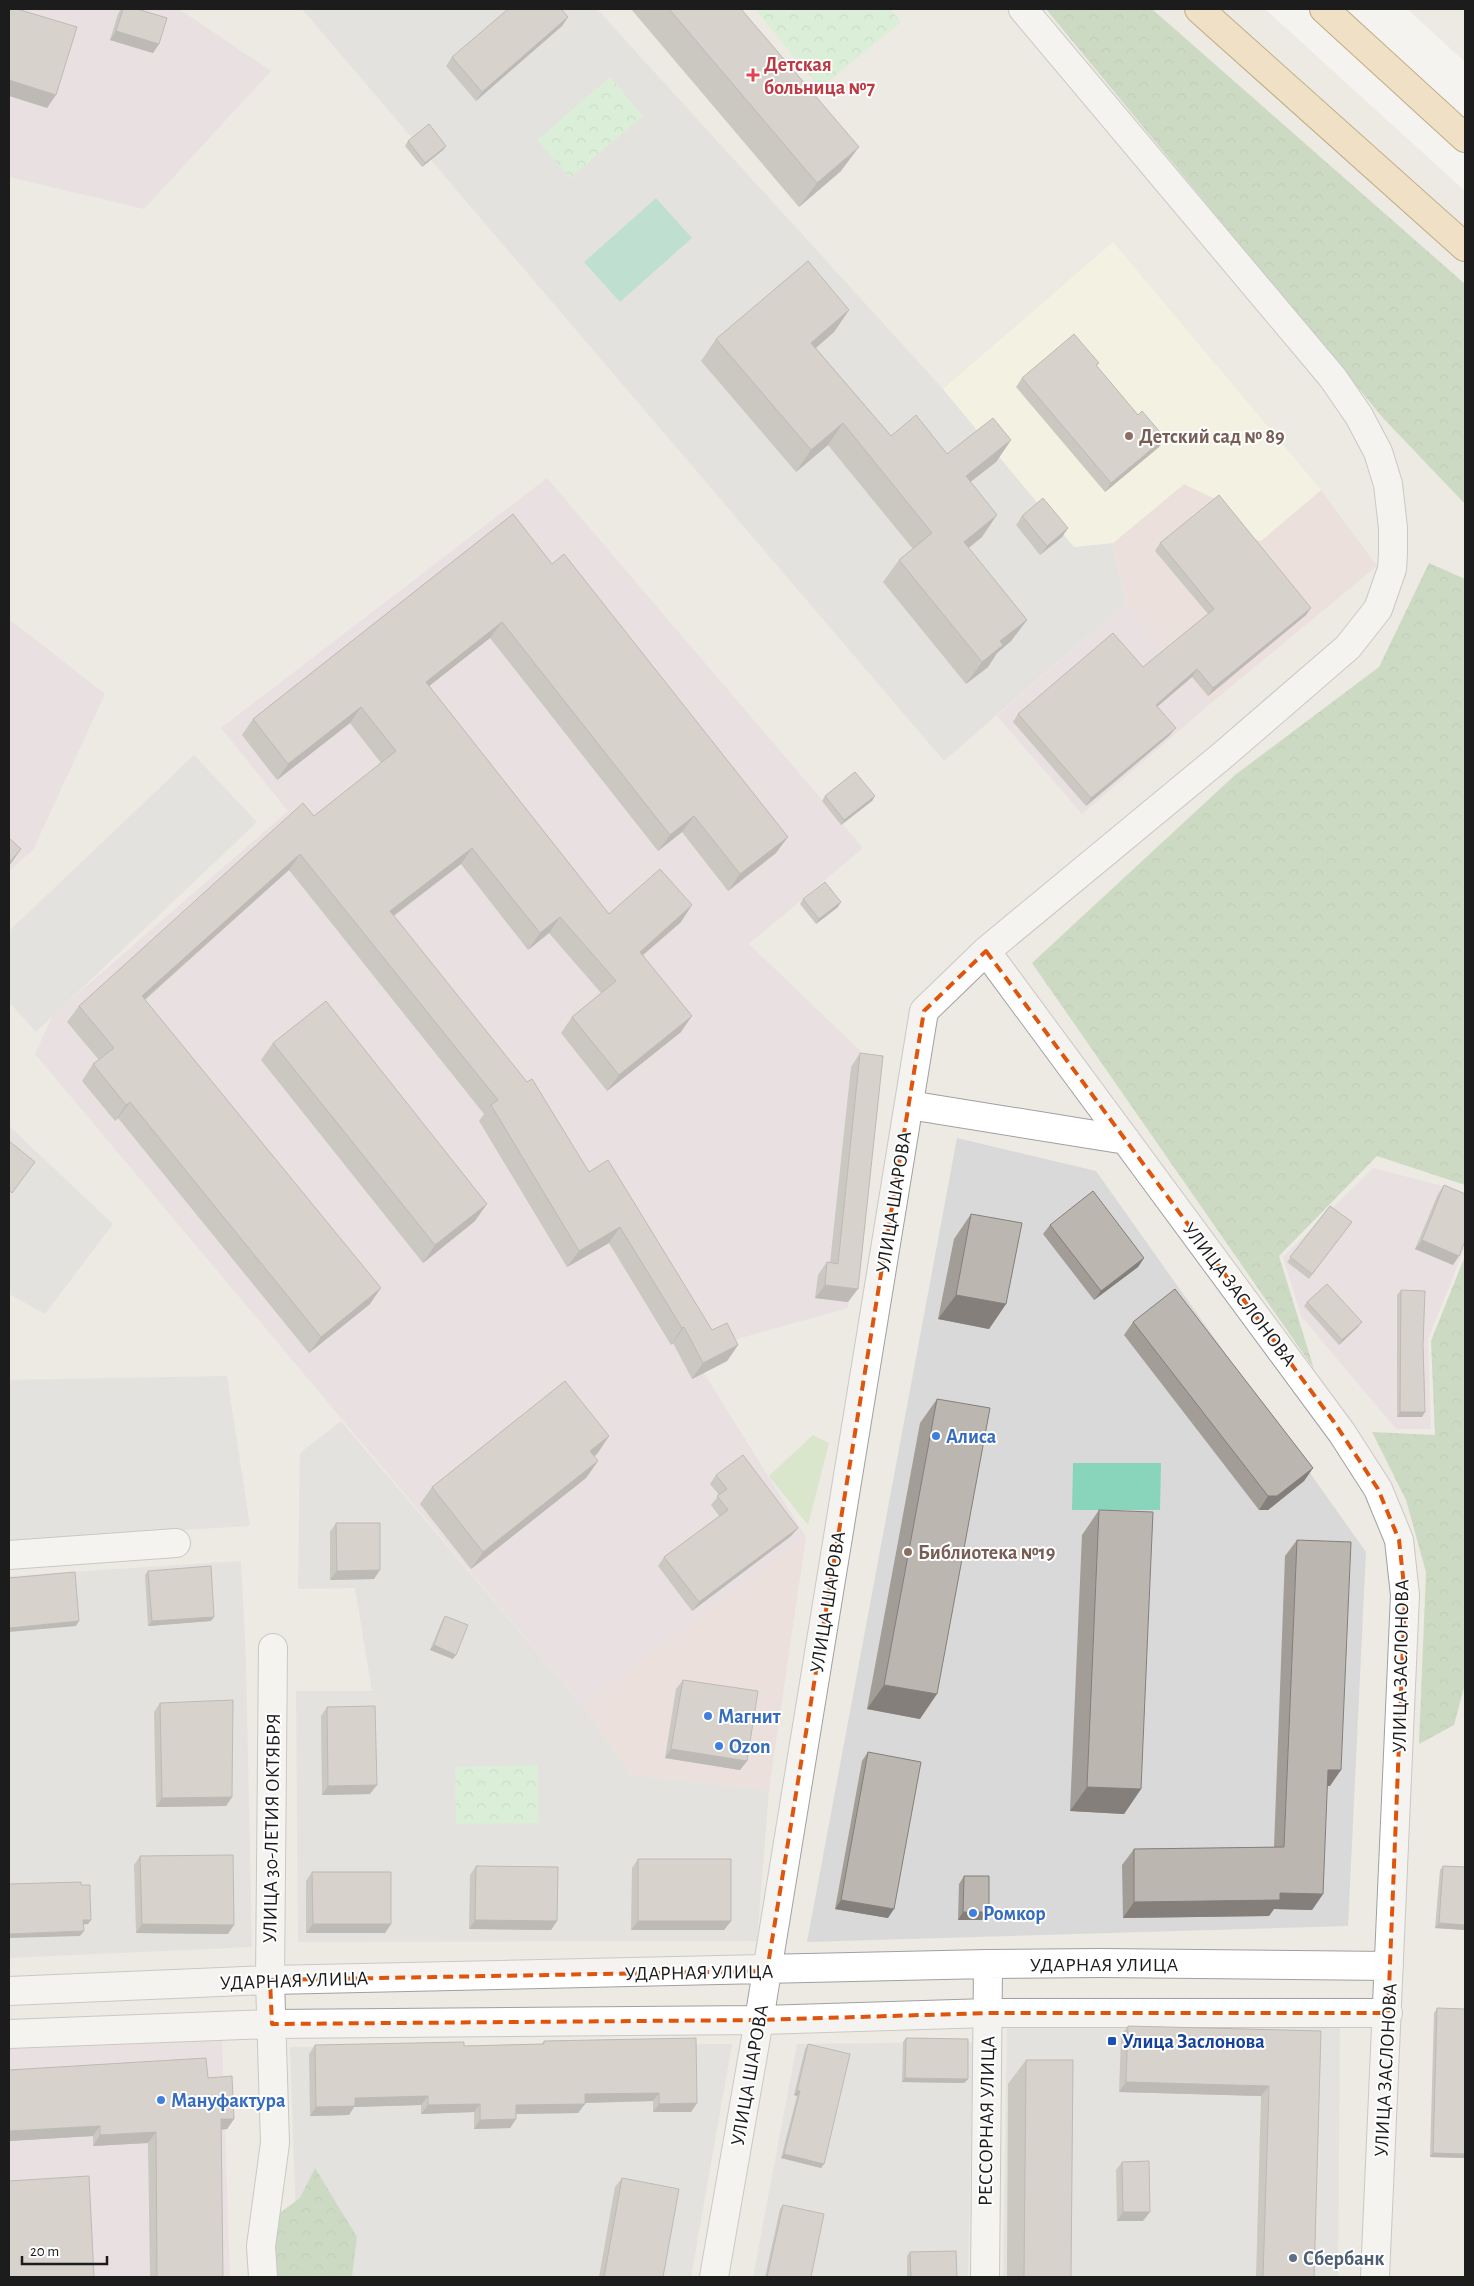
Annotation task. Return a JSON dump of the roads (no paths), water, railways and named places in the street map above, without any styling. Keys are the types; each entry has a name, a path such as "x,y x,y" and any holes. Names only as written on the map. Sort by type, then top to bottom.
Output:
{"main road":[{"path":"1199,9 1465,247"},
{"path":"1324,9 1465,138"}],"street":[{"name":"УЛИЦА ШАРОВА","path":"714,2277 759,2020 924,1011 986,951 1222,755 1348,647 1378,609 1392,569 1393,528 1388,484 1378,452 1359,416 1334,378 1024,9"},
{"name":"УЛИЦА ЗАСЛОНОВА","path":"986,951 1342,1433 1378,1489 1398,1540 1405,1594 1375,2277"},
{"path":"909,1105 1126,1140"},
{"path":"9,1555 176,1543"},
{"name":"УЛИЦА 30-ЛЕТИЯ ОКТЯБРЯ","path":"262,2277 261,2246 275,2143 270,1980 273,1648"},
{"name":"УДАРНАЯ УЛИЦА","path":"9,1990 270,1980 766,1971 988,1964 1101,1963 1390,1966"},
{"name":"РЕССОРНАЯ УЛИЦА","path":"985,2277 988,1964"},
{"path":"9,2034 272,2024 759,2020 988,2013 1388,2013"}],"place":[{"name":"Детская больница №7","path":"753,75"},
{"name":"Детский сад № 89","path":"1129,436"},
{"name":"Алиса","path":"936,1436"},
{"name":"Библиотека №19","path":"908,1552"},
{"name":"Магнит","path":"708,1716"},
{"name":"Ozon","path":"719,1746"},
{"name":"Ромкор","path":"973,1913"},
{"name":"Улица Заслонова","path":"1112,2041"},
{"name":"Мануфактура","path":"161,2100"},
{"name":"Сбербанк","path":"1293,2258"}]}
